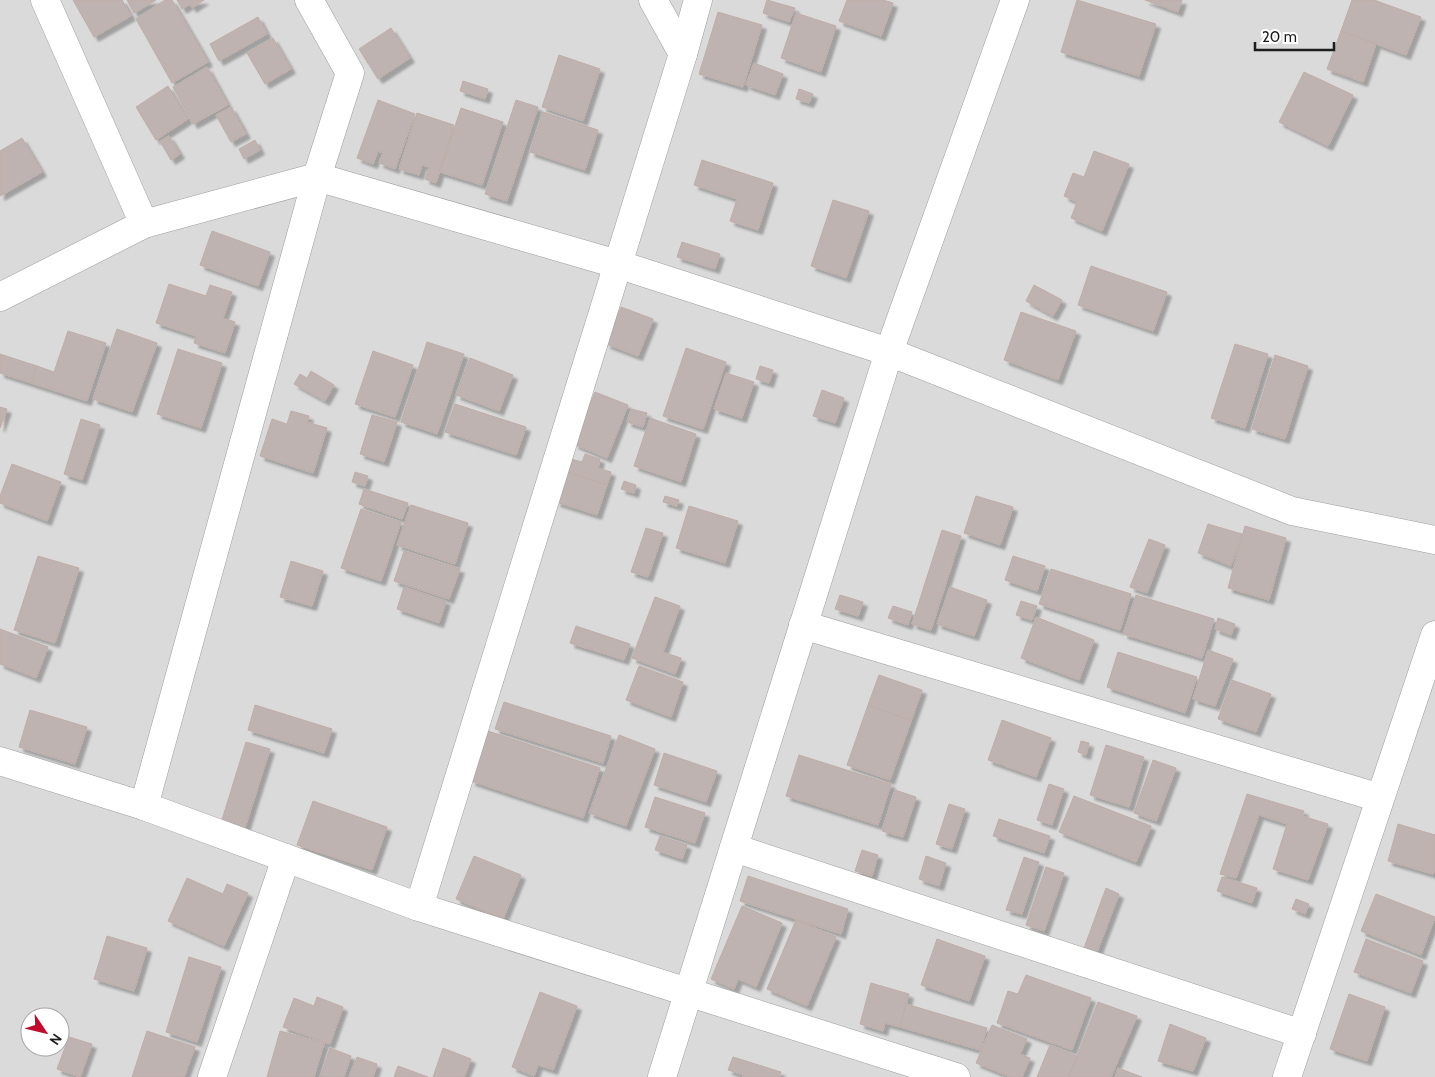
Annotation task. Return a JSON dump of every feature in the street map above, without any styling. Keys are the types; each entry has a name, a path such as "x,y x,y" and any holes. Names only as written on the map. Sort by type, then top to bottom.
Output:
{"street":[{"path":"45,0 144,224"},
{"path":"144,806 318,177 350,73 309,0"},
{"path":"653,0 683,54"},
{"path":"419,906 683,54 698,0"},
{"path":"662,1077 889,352 1015,0"},
{"path":"0,297 144,224 318,177 617,264 889,352 1292,511 1435,540"},
{"path":"804,625 1380,798"},
{"path":"1287,1077 1435,634"},
{"path":"0,760 144,806 419,906 956,1077"},
{"path":"734,848 1302,1034"},
{"path":"212,1077 286,858"}],"shaded area":[{"path":"0,0 1435,0 1435,1077 0,1077"}],"building":[{"path":"73,0 122,0 131,16 94,37"},
{"path":"127,0 156,0 134,13"},
{"path":"165,0 172,0 208,62 172,83 136,19"},
{"path":"177,0 204,0 192,8 190,4 182,9"},
{"path":"767,0 795,8 789,22 763,13"},
{"path":"847,0 883,0 893,3 881,36 839,21"},
{"path":"1077,0 1156,24 1139,76 1061,52"},
{"path":"1145,0 1182,0 1178,12"},
{"path":"1352,0 1374,0 1421,17 1406,55 1341,31"},
{"path":"718,12 762,25 743,87 699,74"},
{"path":"796,13 836,26 821,72 781,58"},
{"path":"258,17 267,34 219,61 210,44"},
{"path":"391,28 410,58 378,79 359,49"},
{"path":"1341,31 1376,44 1363,82 1327,69"},
{"path":"273,38 291,69 265,84 247,53"},
{"path":"559,55 600,69 583,121 542,107"},
{"path":"754,63 783,74 775,95 746,85"},
{"path":"207,67 228,105 193,124 173,87"},
{"path":"1304,72 1353,95 1328,146 1279,122"},
{"path":"463,81 488,89 485,99 460,91"},
{"path":"168,86 188,119 156,140 136,107"},
{"path":"799,89 813,94 809,103 796,99"},
{"path":"378,100 415,114 395,169 379,163 383,153 378,151 373,164 357,158"},
{"path":"516,100 538,107 507,201 485,194"},
{"path":"231,107 246,134 231,142 216,115"},
{"path":"461,108 503,122 482,185 440,172"},
{"path":"543,112 598,130 585,170 530,152"},
{"path":"417,113 454,125 436,183 425,179 429,167 422,165 419,175 399,169"},
{"path":"169,136 180,154 171,160 160,141"},
{"path":"22,138 42,172 0,196 0,151"},
{"path":"255,140 260,150 244,159 239,149"},
{"path":"1094,151 1129,164 1102,231 1071,218 1077,202 1064,196 1073,173 1084,177"},
{"path":"702,160 773,183 758,230 730,221 737,199 694,185"},
{"path":"833,200 869,211 846,278 811,266"},
{"path":"212,231 270,252 258,286 200,265"},
{"path":"682,242 720,254 715,269 677,257"},
{"path":"1091,266 1167,292 1153,331 1078,305"},
{"path":"169,284 206,296 210,285 232,292 223,318 235,322 225,353 194,343 196,336 156,323"},
{"path":"1034,285 1062,300 1053,316 1026,301"},
{"path":"621,307 653,319 638,356 606,344"},
{"path":"1021,312 1076,331 1058,380 1004,360"},
{"path":"117,329 157,343 132,412 93,399"},
{"path":"68,331 106,343 87,401 31,383 37,366 54,372"},
{"path":"427,342 464,354 437,434 401,422"},
{"path":"1235,344 1268,354 1245,428 1211,418"},
{"path":"686,348 726,362 703,429 663,416"},
{"path":"178,349 222,363 201,428 157,414"},
{"path":"373,351 413,365 395,417 355,404"},
{"path":"0,354 37,366 31,383 0,373"},
{"path":"1275,355 1308,366 1285,439 1252,429"},
{"path":"470,358 513,375 499,411 456,395"},
{"path":"760,366 773,370 769,383 756,379"},
{"path":"311,371 334,385 325,401 294,384 300,374 307,378"},
{"path":"726,373 754,382 742,418 714,409"},
{"path":"822,390 844,398 835,423 813,416"},
{"path":"595,392 628,405 607,458 574,444"},
{"path":"455,404 526,427 516,455 445,432"},
{"path":"0,407 7,409 0,428"},
{"path":"631,409 647,413 643,427 627,422"},
{"path":"291,411 309,416 307,422 327,428 313,473 260,456 272,419 287,424"},
{"path":"372,415 397,422 384,462 360,454"},
{"path":"650,418 696,434 681,482 634,466"},
{"path":"81,419 100,425 82,480 64,474"},
{"path":"585,454 600,459 598,468 611,472 607,485 566,472 571,459 582,462"},
{"path":"12,464 61,482 47,521 0,503 0,496"},
{"path":"355,472 368,476 365,486 352,482"},
{"path":"566,472 607,485 597,515 556,502"},
{"path":"624,481 636,485 634,493 621,489"},
{"path":"364,489 408,503 402,519 359,504"},
{"path":"665,496 679,500 677,506 663,502"},
{"path":"976,496 1013,507 1000,545 964,533"},
{"path":"411,505 468,523 455,564 397,545"},
{"path":"689,506 738,521 725,563 676,548"},
{"path":"361,509 401,522 381,581 341,568"},
{"path":"1208,524 1242,534 1231,566 1198,553"},
{"path":"1245,526 1286,538 1269,600 1228,588"},
{"path":"646,528 663,533 648,577 631,572"},
{"path":"942,530 961,536 931,630 912,624"},
{"path":"1149,539 1165,545 1147,593 1130,587"},
{"path":"404,551 460,569 449,599 394,581"},
{"path":"38,556 79,568 55,643 14,630"},
{"path":"1013,556 1045,566 1037,591 1005,580"},
{"path":"291,561 323,571 312,606 280,597"},
{"path":"1051,569 1131,594 1120,630 1039,604"},
{"path":"404,587 446,601 439,623 397,609"},
{"path":"950,587 987,600 974,636 937,624"},
{"path":"840,595 863,602 858,616 835,609"},
{"path":"1136,595 1214,619 1202,658 1123,634"},
{"path":"655,597 680,606 663,652 681,658 675,674 632,658"},
{"path":"1021,601 1037,606 1032,620 1016,615"},
{"path":"893,606 912,612 908,625 888,618"},
{"path":"1036,617 1094,640 1079,680 1021,658"},
{"path":"1218,618 1235,624 1231,635 1215,629"},
{"path":"576,626 630,644 624,660 570,643"},
{"path":"0,629 48,647 36,678 0,664"},
{"path":"1208,650 1233,659 1215,706 1193,699"},
{"path":"1118,652 1197,677 1185,713 1107,687"},
{"path":"639,666 683,682 671,717 626,700"},
{"path":"879,675 922,690 911,721 868,705"},
{"path":"1232,680 1271,694 1256,732 1218,719"},
{"path":"504,702 611,736 603,763 495,729"},
{"path":"255,705 332,729 324,753 248,730"},
{"path":"868,705 911,721 890,780 847,765"},
{"path":"30,710 87,727 75,764 19,747"},
{"path":"1002,720 1051,738 1036,777 988,760"},
{"path":"488,731 600,768 583,818 471,781"},
{"path":"619,735 655,749 626,826 589,813"},
{"path":"1081,741 1089,743 1086,755 1078,752"},
{"path":"246,742 270,749 244,831 221,823"},
{"path":"1106,745 1144,757 1129,807 1090,795"},
{"path":"664,753 717,771 706,802 654,785"},
{"path":"799,755 891,784 878,825 786,796"},
{"path":"1153,760 1176,768 1156,821 1134,813"},
{"path":"1049,784 1064,789 1052,825 1037,820"},
{"path":"895,790 916,797 903,837 882,831"},
{"path":"1247,794 1304,811 1302,816 1328,824 1308,880 1273,869 1287,824 1259,815 1236,878 1220,874"},
{"path":"1074,796 1151,826 1136,862 1059,832"},
{"path":"655,797 705,813 695,843 645,827"},
{"path":"313,801 387,827 372,870 297,845"},
{"path":"949,804 965,809 952,849 936,844"},
{"path":"999,819 1050,836 1044,853 993,836"},
{"path":"1398,824 1435,835 1435,870 1433,874 1388,861"},
{"path":"660,836 687,845 682,859 655,850"},
{"path":"862,850 878,855 872,876 855,871"},
{"path":"474,856 521,875 503,919 456,899"},
{"path":"926,856 946,863 939,886 919,879"},
{"path":"1024,857 1039,862 1022,914 1006,910"},
{"path":"1046,867 1064,873 1044,931 1026,925"},
{"path":"748,876 848,909 841,934 740,901"},
{"path":"1222,877 1257,888 1252,903 1217,891"},
{"path":"187,878 223,894 227,884 248,893 224,946 168,921"},
{"path":"1106,888 1119,894 1097,952 1084,948"},
{"path":"1376,894 1435,917 1421,955 1361,931"},
{"path":"1296,899 1309,904 1305,914 1292,909"},
{"path":"742,906 782,923 756,987 738,979 734,989 711,979"},
{"path":"796,920 836,937 807,1006 767,989"},
{"path":"107,936 147,948 134,991 94,979"},
{"path":"937,939 985,956 969,1001 921,985"},
{"path":"1366,939 1423,961 1411,993 1354,972"},
{"path":"189,957 221,967 197,1042 166,1032"},
{"path":"1026,975 1091,998 1072,1050 997,1023 1008,991 1018,994"},
{"path":"871,983 909,994 900,1027 885,1023 883,1031 860,1024"},
{"path":"540,992 577,1006 553,1070 538,1065 534,1076 512,1067"},
{"path":"1349,994 1385,1007 1367,1061 1330,1049"},
{"path":"317,997 343,1007 330,1044 283,1027 294,998 314,1006"},
{"path":"1098,1002 1137,1016 1111,1077 1069,1077"},
{"path":"906,1004 987,1028 980,1050 900,1027"},
{"path":"1170,1024 1206,1038 1193,1071 1158,1061"},
{"path":"992,1025 1027,1039 1020,1054 1030,1058 1022,1077 1011,1077 976,1063"},
{"path":"147,1031 195,1047 184,1077 132,1077"},
{"path":"280,1031 324,1043 314,1077 267,1077"},
{"path":"70,1037 92,1044 80,1077 57,1069 62,1057 70,1057"},
{"path":"1050,1045 1077,1056 1068,1077 1037,1077"},
{"path":"330,1048 351,1056 344,1077 320,1077"},
{"path":"443,1048 471,1059 464,1077 433,1077"},
{"path":"357,1057 377,1064 373,1077 349,1077"},
{"path":"733,1057 781,1072 779,1077 743,1077 743,1075 728,1070"},
{"path":"398,1066 428,1077 394,1077"},
{"path":"1118,1068 1142,1077 1115,1077"}]}
